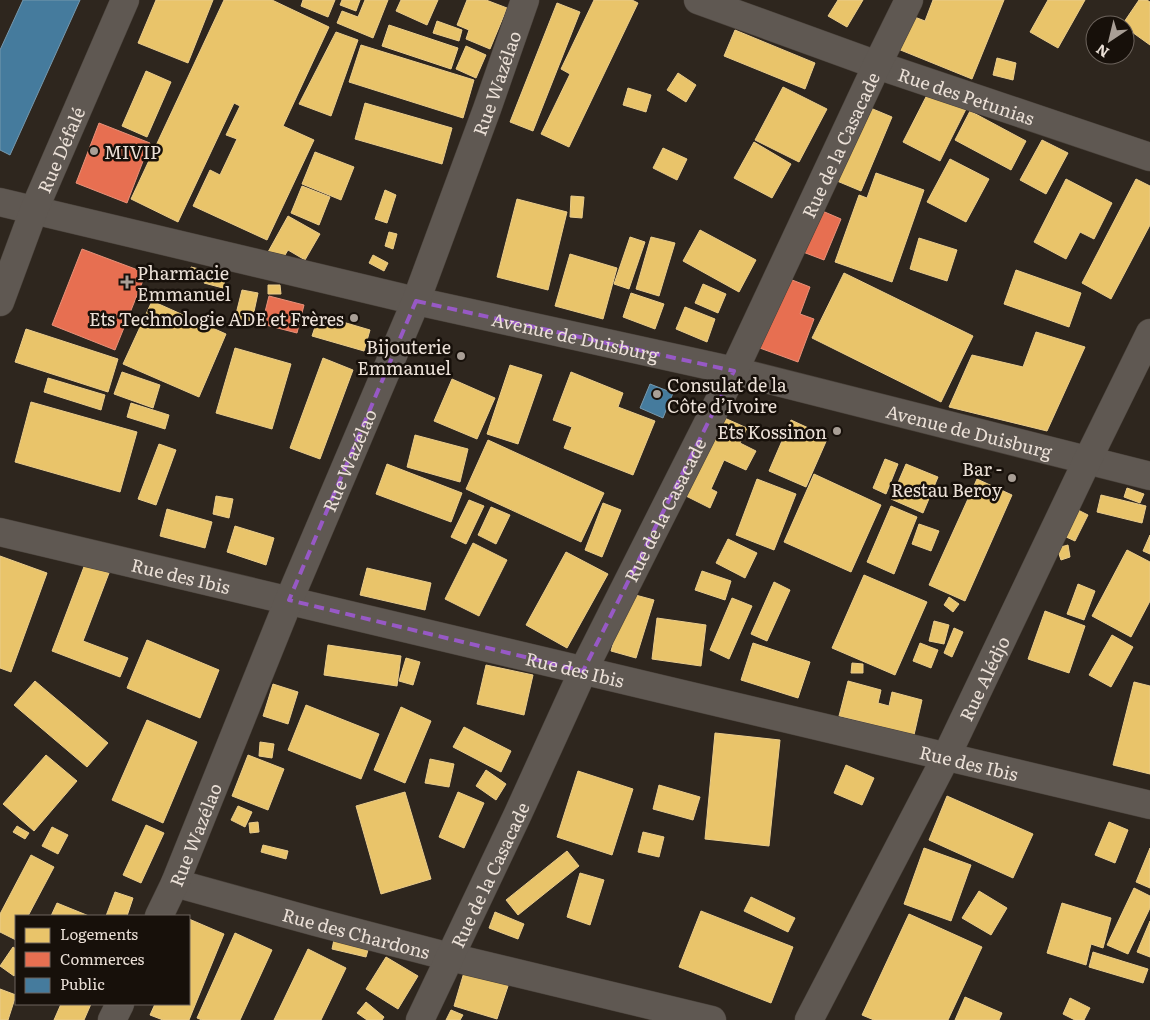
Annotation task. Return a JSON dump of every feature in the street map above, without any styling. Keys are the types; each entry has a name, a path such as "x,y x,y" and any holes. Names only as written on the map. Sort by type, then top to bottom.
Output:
{"street":[{"name":"Rue Défalé","path":"0,302 34,210 124,0"},
{"name":"Rue Wazélao","path":"159,915 175,883 290,600 416,301 525,0"},
{"name":"Rue des Petunias","path":"698,0 877,65 1150,157"},
{"name":"Rue de la Casacade","path":"420,1020 517,816 583,671 734,371 909,0"},
{"name":"Avenue de Duisburg","path":"0,202 416,301 734,371 1150,476"},
{"name":"Rue Alédjo","path":"809,1020 946,757 1150,333"},
{"name":"Rue des Ibis","path":"0,532 1150,805"},
{"name":"Rue des Chardons","path":"175,883 450,957 712,1020"},
{"path":"112,1020 120,1005"}],"highlighted area":[{"path":"416,301 734,371 583,671 289,600"}],"building: Logements":[{"path":"156,0 213,0 188,63 138,43"},
{"path":"224,0 272,0 329,27 283,126 314,140 267,240 193,206 210,170 220,175 237,139 226,135 240,106 234,103 178,222 131,199"},
{"path":"303,0 335,0 328,17 301,6"},
{"path":"342,0 360,0 356,11 340,5"},
{"path":"365,0 388,0 373,38 337,23 342,11 358,17"},
{"path":"401,0 438,0 427,25 396,11"},
{"path":"467,0 486,0 507,8 490,49 466,39 469,30 457,25"},
{"path":"594,0 632,0 638,3 569,147 541,134 570,74 561,69"},
{"path":"838,0 863,0 847,27 828,16"},
{"path":"933,0 1004,0 972,79 898,49 912,16 925,21"},
{"path":"1048,0 1085,0 1058,48 1030,32"},
{"path":"1139,0 1150,2 1150,45 1135,34 1135,15 1129,15"},
{"path":"557,3 580,12 533,131 510,122"},
{"path":"437,21 462,30 459,41 433,33"},
{"path":"389,25 458,48 451,69 382,46"},
{"path":"735,30 815,63 805,89 724,56"},
{"path":"336,32 358,40 331,116 299,104"},
{"path":"361,45 474,80 463,118 349,82"},
{"path":"466,46 486,55 476,78 456,69"},
{"path":"997,58 1016,63 1013,80 993,75"},
{"path":"146,71 171,82 147,137 122,126"},
{"path":"678,73 696,85 686,102 667,90"},
{"path":"783,87 827,109 799,162 755,140"},
{"path":"628,88 651,95 646,112 623,105"},
{"path":"929,91 966,109 940,161 903,142"},
{"path":"365,103 452,128 442,164 355,139"},
{"path":"868,107 892,117 861,191 837,181"},
{"path":"970,111 1026,141 1011,170 955,140"},
{"path":"1042,140 1068,153 1046,194 1020,180"},
{"path":"754,142 791,164 772,198 734,178"},
{"path":"663,148 687,159 677,180 653,168"},
{"path":"315,152 354,167 341,200 302,184"},
{"path":"950,159 989,179 966,222 927,202"},
{"path":"876,173 924,190 892,282 835,262 859,195 867,198"},
{"path":"1066,179 1112,203 1094,239 1080,232 1066,259 1034,242"},
{"path":"1136,179 1150,186 1150,225 1111,299 1082,283"},
{"path":"302,186 330,197 319,225 291,213"},
{"path":"385,190 396,195 387,223 375,219"},
{"path":"571,196 584,197 582,218 570,217"},
{"path":"517,199 567,212 548,290 497,277"},
{"path":"288,216 320,234 305,260 288,250 282,260 268,252"},
{"path":"700,230 756,260 739,292 683,261"},
{"path":"389,232 397,234 393,249 385,246"},
{"path":"630,237 645,242 629,289 614,284"},
{"path":"651,237 675,243 659,296 636,289"},
{"path":"919,238 957,250 947,281 910,269"},
{"path":"570,254 617,268 603,319 555,306"},
{"path":"373,255 388,263 384,271 369,263"},
{"path":"191,267 203,270 200,280 189,277"},
{"path":"1016,270 1081,293 1069,327 1004,304"},
{"path":"208,271 226,276 223,288 204,283"},
{"path":"844,273 973,336 941,402 812,338"},
{"path":"703,284 726,294 718,313 695,303"},
{"path":"268,285 280,285 281,294 268,294"},
{"path":"242,290 258,293 252,321 235,318"},
{"path":"631,293 664,304 655,329 623,317"},
{"path":"152,301 226,334 199,397 123,364"},
{"path":"685,307 715,319 707,342 676,329"},
{"path":"319,315 370,330 364,351 312,336"},
{"path":"26,329 118,359 108,392 15,362"},
{"path":"1036,332 1085,347 1047,431 949,407 972,355 1023,367"},
{"path":"235,348 291,364 272,429 216,413"},
{"path":"323,358 353,370 320,459 290,448"},
{"path":"510,365 542,375 518,444 487,434"},
{"path":"122,372 160,385 153,408 114,394"},
{"path":"571,372 623,393 618,407 655,421 633,475 564,448 572,427 553,420"},
{"path":"48,378 105,395 101,410 44,392"},
{"path":"452,379 495,398 477,439 434,421"},
{"path":"31,402 137,432 120,492 15,462"},
{"path":"131,403 169,415 165,429 127,417"},
{"path":"720,416 747,428 740,443 756,451 746,470 724,460 711,489 717,492 710,508 684,495"},
{"path":"791,420 828,437 806,487 769,471"},
{"path":"415,435 468,449 460,482 407,467"},
{"path":"488,440 604,493 581,542 466,489"},
{"path":"159,444 176,450 156,505 138,499"},
{"path":"885,459 898,464 886,494 873,488"},
{"path":"387,464 462,493 451,522 376,494"},
{"path":"906,464 938,477 923,513 891,499"},
{"path":"814,474 881,505 851,572 784,542"},
{"path":"757,479 796,494 774,550 736,535"},
{"path":"977,479 1012,495 965,601 929,585"},
{"path":"1127,488 1144,494 1140,503 1124,497"},
{"path":"1101,495 1146,506 1142,523 1097,512"},
{"path":"216,496 233,499 229,518 213,514"},
{"path":"469,500 484,506 466,544 451,537"},
{"path":"603,503 621,510 602,557 585,550"},
{"path":"891,506 917,517 894,574 867,562"},
{"path":"491,507 510,515 496,544 478,535"},
{"path":"167,509 212,522 205,548 160,536"},
{"path":"1078,510 1088,515 1075,541 1064,536"},
{"path":"919,524 939,531 931,551 912,544"},
{"path":"235,526 274,538 266,565 227,552"},
{"path":"1150,535 1150,554 1143,551"},
{"path":"728,539 757,553 745,578 716,563"},
{"path":"473,543 507,560 479,616 445,599"},
{"path":"1068,545 1070,557 1061,560 1057,548"},
{"path":"1127,550 1150,562 1150,601 1131,637 1092,616"},
{"path":"566,552 608,574 567,648 526,625"},
{"path":"0,556 47,573 11,672 0,668"},
{"path":"85,564 109,573 83,641 128,658 120,677 52,651"},
{"path":"367,568 431,583 425,610 360,595"},
{"path":"702,571 731,581 725,600 695,590"},
{"path":"864,575 927,602 895,675 832,648"},
{"path":"774,582 790,590 767,641 751,634"},
{"path":"1078,584 1095,591 1084,620 1067,614"},
{"path":"628,593 654,600 636,658 611,651"},
{"path":"949,597 959,604 953,612 944,605"},
{"path":"732,598 752,606 729,659 710,650"},
{"path":"1045,611 1085,626 1069,673 1028,659"},
{"path":"657,618 706,625 701,666 652,659"},
{"path":"934,621 949,625 944,644 929,641"},
{"path":"954,628 963,632 952,657 944,653"},
{"path":"1112,635 1133,647 1111,687 1089,675"},
{"path":"147,640 219,670 200,718 127,688"},
{"path":"753,643 810,662 798,698 741,680"},
{"path":"920,643 938,650 931,668 913,661"},
{"path":"328,645 401,656 397,686 324,675"},
{"path":"406,658 420,662 413,685 399,681"},
{"path":"852,663 863,664 863,673 851,673"},
{"path":"486,665 533,675 524,715 477,704"},
{"path":"35,681 108,743 87,767 14,705"},
{"path":"848,681 881,690 878,703 889,706 892,692 922,700 914,735 839,716"},
{"path":"1134,682 1150,686 1150,774 1113,765"},
{"path":"273,684 298,692 288,724 263,716"},
{"path":"306,705 379,734 361,779 288,750"},
{"path":"401,707 431,721 405,783 374,770"},
{"path":"147,720 197,742 163,823 112,800"},
{"path":"464,727 511,751 501,772 453,747"},
{"path":"715,733 780,740 769,846 705,839"},
{"path":"260,742 274,744 272,758 259,756"},
{"path":"46,755 77,781 34,831 3,804"},
{"path":"248,755 284,769 268,810 232,796"},
{"path":"430,759 454,764 449,787 425,783"},
{"path":"846,765 874,778 862,805 834,793"},
{"path":"486,770 506,784 496,800 476,786"},
{"path":"578,771 633,789 612,855 557,837"},
{"path":"659,785 700,797 693,820 653,809"},
{"path":"405,792 431,879 381,894 356,806"},
{"path":"458,792 484,803 464,848 439,837"},
{"path":"947,796 1033,834 1013,878 929,840"},
{"path":"238,806 252,812 245,827 231,820"},
{"path":"258,822 259,832 250,833 249,823"},
{"path":"1109,822 1128,830 1115,863 1095,855"},
{"path":"146,825 164,833 141,883 123,875"},
{"path":"17,826 29,833 25,839 13,832"},
{"path":"52,827 68,835 58,854 42,846"},
{"path":"643,832 664,837 659,857 638,852"},
{"path":"263,845 288,851 286,859 261,852"},
{"path":"924,848 971,865 951,921 904,904"},
{"path":"1150,848 1150,888 1136,882"},
{"path":"567,851 579,866 518,915 506,900"},
{"path":"31,855 54,867 29,915 15,915 15,940 0,932 0,914"},
{"path":"580,873 604,880 590,925 567,917"},
{"path":"1134,888 1150,896 1150,908 1128,954 1107,945"},
{"path":"979,891 1007,908 991,935 962,918"},
{"path":"115,892 133,898 127,915 106,915"},
{"path":"751,897 795,918 788,932 744,911"},
{"path":"57,903 87,915 51,915"},
{"path":"1062,903 1111,918 1103,948 1091,944 1086,965 1047,953"},
{"path":"701,911 793,947 771,1003 679,967"},
{"path":"495,912 524,924 518,939 489,928"},
{"path":"909,914 982,947 948,1020 874,1020 862,1015"},
{"path":"190,919 224,934 189,1020 163,1020 150,1015 155,1005 190,1005"},
{"path":"1150,921 1150,957 1137,952"},
{"path":"235,933 272,950 240,1020 202,1020 197,1018"},
{"path":"335,935 370,943 366,957 332,949"},
{"path":"13,947 15,948 14,976 0,966"},
{"path":"308,949 346,968 321,1020 274,1020"},
{"path":"1093,952 1148,969 1143,983 1089,967"},
{"path":"386,957 418,976 398,1009 366,989"},
{"path":"465,969 509,983 497,1019 454,1006"},
{"path":"0,989 15,995 15,998 8,1020 0,1020"},
{"path":"965,997 1002,1013 999,1020 955,1020"},
{"path":"1070,998 1090,1008 1084,1020 1075,1020 1063,1014"},
{"path":"366,1002 384,1017 382,1020 367,1020 357,1013"},
{"path":"61,1005 91,1005 84,1020 54,1020"},
{"path":"451,1010 463,1015 460,1020 446,1020"}],"building: Commerces":[{"path":"99,123 150,143 127,203 76,183"},
{"path":"820,210 841,219 824,260 803,252"},
{"path":"82,249 146,273 115,350 52,325"},
{"path":"782,276 810,287 800,314 814,319 798,362 757,347"},
{"path":"269,296 304,305 297,333 262,324"}],"building: Public":[{"path":"23,0 80,0 10,155 0,150 0,50"},
{"path":"650,384 673,393 663,418 640,408"}],"place":[{"name":"MIVIP","path":"94,151"},
{"name":"Pharmacie Emmanuel","path":"127,282"},
{"name":"Ets Technologie ADE et Frères","path":"354,318"},
{"name":"Bijouterie Emmanuel","path":"461,356"},
{"name":"Consulat de la Côte d’Ivoire","path":"657,394"},
{"name":"Ets Kossinon","path":"837,431"},
{"name":"Bar - Restau Beroy","path":"1012,478"}]}
